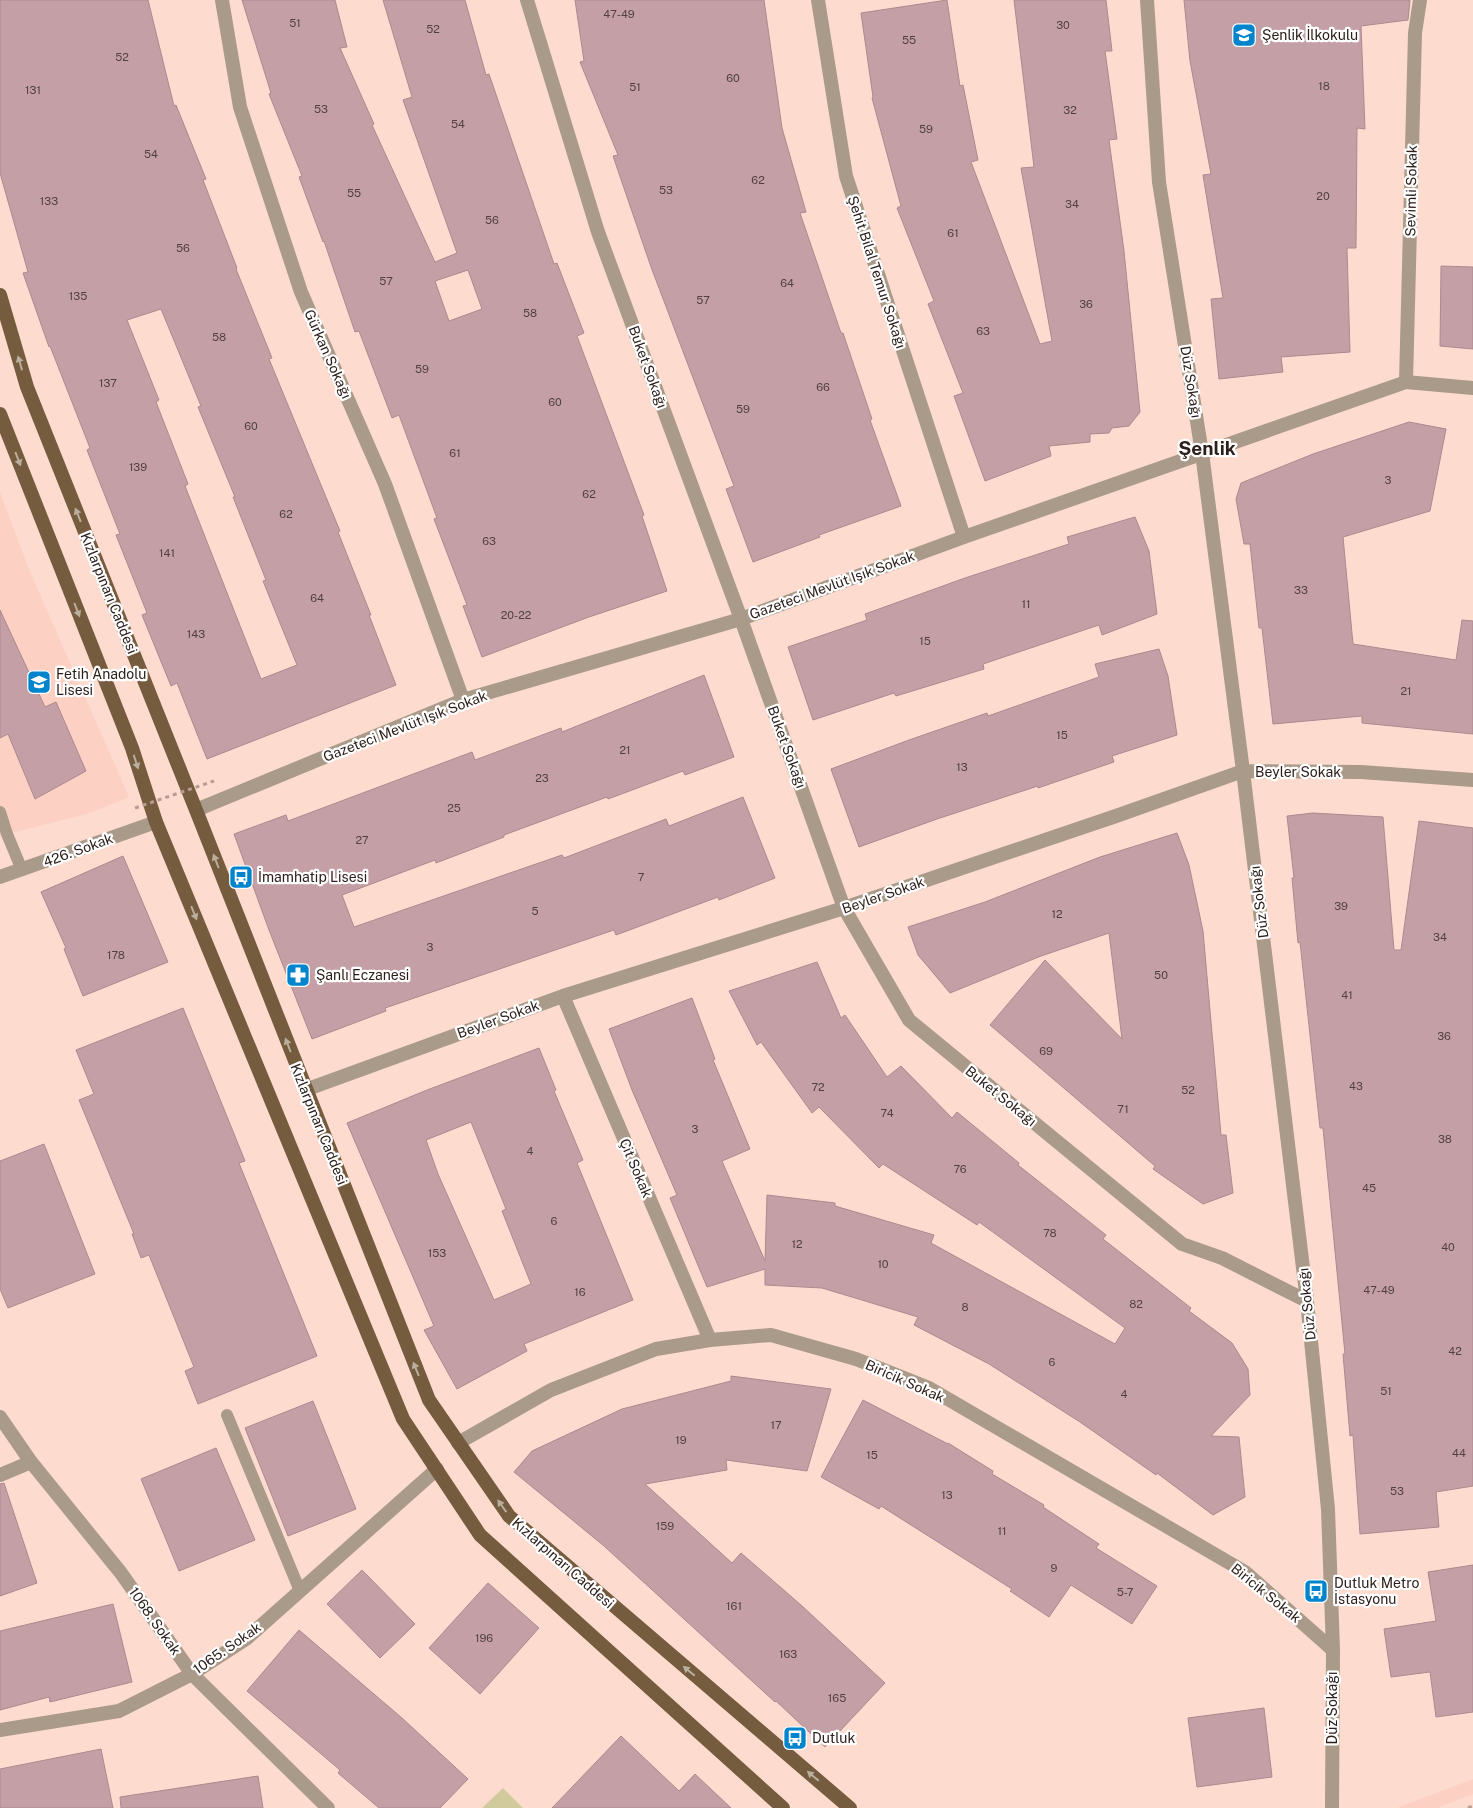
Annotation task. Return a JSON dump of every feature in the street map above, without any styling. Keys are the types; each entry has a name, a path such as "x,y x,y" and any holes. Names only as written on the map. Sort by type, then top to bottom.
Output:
{"main road":[{"name":"Kızlarpınarı Caddesi","path":"0,295 27,387 429,1400 508,1516 850,1808"},
{"path":"0,414 132,748 156,822 403,1418 480,1535 783,1808"}],"street":[{"name":"Gürkan Sokağı","path":"222,0 240,107 300,292 385,484 463,700"},
{"name":"Buket Sokağı","path":"527,0 598,232 741,619 844,908 909,1020 1182,1244 1222,1258 1307,1301"},
{"name":"Şehit Bilal Temur Sokağı","path":"818,0 846,176 964,537"},
{"name":"Düz Sokağı","path":"1148,0 1159,182 1202,453 1244,771 1307,1301 1328,1509 1332,1650 1332,1808"},
{"name":"Sevimli Sokak","path":"1406,382 1415,33 1420,0"},
{"name":"Gazeteci Mevlüt Işık Sokak","path":"196,810 463,700 741,619 964,537 1406,382 1473,388"},
{"name":"Beyler Sokak","path":"305,1090 563,996 844,908 1244,771 1361,772 1473,780"},
{"name":"426. Sokak","path":"0,878 156,822"},
{"name":"Çit Sokak","path":"563,996 710,1340"},
{"name":"Biricik Sokak","path":"458,1443 551,1390 656,1349 710,1340 771,1335 856,1359 929,1388 1244,1572 1332,1650"},
{"name":"1068. Sokak","path":"0,1417 31,1462 121,1573 192,1674 328,1808"},
{"path":"0,1475 31,1462"},
{"name":"1065. Sokak","path":"0,1730 119,1711 192,1674 246,1639 437,1469"}],"lane":[{"path":"0,812 22,870"},
{"path":"227,1415 300,1591"}],"path":[{"path":"135,808 214,781"},
{"path":"1468,1808 1473,1806"}],"shaded area":[{"name":"Fetih Anadolu Lisesi","path":"0,492 28,567 129,797 90,813 0,836"},
{"path":"1473,1779 1473,1794 1437,1808 1397,1808"},
{"path":"503,1788 523,1808 482,1808"}],"building":[{"path":"0,0 148,0 174,106 176,105 206,179 203,180 272,358 269,359 340,531 338,532 396,685 207,759 177,683 171,686 142,615 147,613 116,535 120,534 87,450 90,448 49,347 23,273 28,272 0,173","holes":["161,309 201,406 198,407 235,497 233,497 266,580 263,581 297,665 261,679 185,486 188,484 156,402 159,400 127,320"]},
{"path":"242,0 335,0 347,47 340,48 374,124 372,125 435,262 457,253 403,100 412,97 383,0 465,0 486,75 489,74 554,264 557,263 584,333 577,336 644,515 642,516 667,591 589,617 482,657 463,606 467,605 434,519 437,518 399,415 392,418 359,331 355,332 324,241 299,177 302,176 269,94 271,93","holes":["468,270 482,309 449,321 435,281"]},
{"path":"575,0 764,0 782,128 806,212 800,213 841,333 843,333 872,419 870,420 901,506 819,535 820,537 753,562 726,489 734,486 651,267 613,156 618,155 580,62 584,61"},
{"path":"947,0 960,86 963,85 978,160 971,162 1040,344 1052,341 1021,168 1034,167 1014,0 1106,0 1112,51 1105,51 1117,139 1109,140 1124,251 1140,412 1129,426 1112,428 1109,433 1090,434 1090,442 1049,446 1051,456 985,481 954,396 963,393 928,304 934,301 897,208 901,206 872,98 861,13"},
{"path":"1184,0 1410,0 1408,20 1361,26 1365,129 1357,128 1356,248 1347,248 1350,352 1281,357 1283,372 1219,379 1211,299 1223,298 1203,175 1211,174 1190,61"},
{"path":"1441,266 1473,267 1473,349 1440,346"},
{"path":"1409,422 1446,429 1430,511 1343,537 1353,644 1456,660 1462,620 1473,621 1473,734 1362,723 1362,716 1273,724 1262,628 1259,628 1250,544 1244,544 1236,499 1241,483 1313,454"},
{"path":"1135,517 1149,551 1157,614 1102,635 1099,625 983,664 984,669 896,696 894,693 813,720 788,647 867,620 865,614 965,578 1069,544 1067,537"},
{"path":"0,610 45,707 56,702 86,771 35,799 8,734 0,738"},
{"path":"1159,649 1168,676 1177,735 1112,756 1114,762 937,819 859,847 831,769 987,713 988,716 1099,677 1095,664"},
{"path":"704,675 734,757 685,775 683,771 608,799 607,797 504,835 504,837 436,863 435,860 342,895 354,927 562,855 564,858 666,819 669,826 743,797 775,878 719,900 718,897 616,935 614,930 385,1008 386,1011 312,1039 234,834 286,815 288,821 472,752 475,760 561,728 562,732"},
{"path":"1313,813 1383,817 1394,950 1401,950 1419,821 1473,828 1473,1486 1436,1492 1439,1527 1360,1534 1353,1435 1350,1436 1343,1354 1345,1354 1323,1128 1320,1128 1300,942 1298,943 1292,878 1294,878 1287,816"},
{"path":"1177,833 1189,865 1203,931 1221,1135 1226,1135 1233,1193 1203,1204 1153,1169 1155,1166 990,1025 1045,960 1122,1039 1109,933 1041,956 950,993 918,955 908,927 985,902 1100,857"},
{"path":"123,856 168,962 83,996 64,949 66,948 41,892"},
{"path":"817,962 841,1018 845,1015 887,1077 901,1066 952,1118 957,1112 1019,1163 1018,1165 1106,1235 1103,1239 1191,1308 1189,1311 1232,1343 1248,1369 1250,1395 1211,1436 1239,1437 1245,1497 1213,1515 1157,1473 1156,1475 1080,1422 989,1364 914,1325 918,1317 822,1288 765,1285 765,1269 707,1287 670,1198 677,1195 632,1090 609,1029 692,998 715,1059 713,1060 750,1149 722,1161 765,1261 767,1195 835,1203 835,1206 934,1235 931,1243 1115,1344 1125,1328 979,1222 977,1225 883,1164 879,1168 819,1107 812,1113 761,1042 757,1045 729,991"},
{"path":"183,1008 245,1161 239,1163 317,1356 198,1404 185,1371 194,1367 149,1255 141,1258 132,1234 134,1234 79,1100 94,1094 76,1050"},
{"path":"539,1048 556,1090 554,1091 583,1160 577,1163 633,1300 524,1344 527,1351 457,1389 424,1330 434,1326 347,1123 427,1090","holes":["471,1122 506,1209 502,1211 531,1284 494,1300 438,1174 426,1140"]},
{"path":"44,1144 95,1274 8,1308 0,1289 0,1161"},
{"path":"731,1376 831,1389 807,1471 726,1460 727,1470 645,1484 732,1563 741,1553 801,1605 885,1683 825,1747 604,1546 514,1472 532,1451 622,1409 731,1381"},
{"path":"863,1400 948,1443 993,1471 992,1474 1044,1505 1043,1507 1099,1544 1096,1548 1157,1586 1132,1624 1071,1585 1049,1617 1010,1591 1012,1589 881,1506 879,1509 821,1477"},
{"path":"313,1401 356,1509 288,1536 245,1428"},
{"path":"216,1448 255,1540 179,1571 141,1479"},
{"path":"4,1483 37,1583 0,1596 0,1484"},
{"path":"1473,1565 1473,1712 1436,1717 1430,1672 1391,1677 1384,1629 1436,1621 1428,1572"},
{"path":"362,1570 415,1624 380,1658 327,1604"},
{"path":"488,1583 539,1628 480,1694 429,1648"},
{"path":"113,1604 132,1682 50,1702 49,1697 0,1710 0,1631"},
{"path":"299,1630 402,1718 468,1779 440,1808 379,1808 338,1773 340,1770 247,1691"},
{"path":"1264,1708 1272,1777 1197,1787 1188,1718"},
{"path":"621,1736 679,1791 695,1774 731,1808 552,1808"},
{"path":"101,1749 113,1808 0,1808 0,1769"},
{"path":"258,1776 263,1808 121,1808 120,1797"}],"place":[{"name":"Şenlik İlkokulu","path":"1244,35"},
{"name":"Fetih Anadolu Lisesi","path":"39,682"},
{"name":"İmamhatip Lisesi","path":"241,877"},
{"name":"Şanlı Eczanesi","path":"298,975"},
{"name":"Dutluk Metro İstasyonu","path":"1316,1591"},
{"name":"Dutluk","path":"795,1738"}],"district":[{"name":"Şenlik","path":"1207,448"}]}
